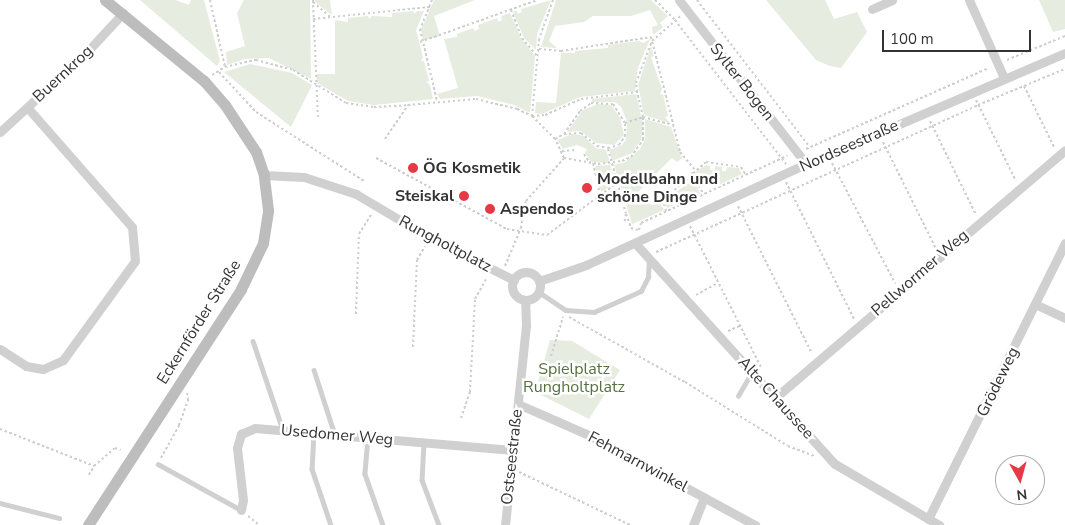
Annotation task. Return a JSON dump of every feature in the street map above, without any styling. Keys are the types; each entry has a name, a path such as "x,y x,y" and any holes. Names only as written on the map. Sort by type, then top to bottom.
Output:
{"street":[{"name":"Eckernförder Straße","path":"88,525 241,289 258,258 268,210 264,175 253,146 225,106 204,81 106,0"},
{"name":"Sylter Bogen","path":"679,0 806,164"},
{"path":"872,9 892,0"},
{"path":"969,0 1004,78"},
{"name":"Buernkrog","path":"0,132 85,54 124,13"},
{"name":"Nordseestraße","path":"635,243 806,164 1065,53"},
{"path":"0,349 26,366 43,369 63,360 134,260 132,227 27,107"},
{"name":"Pellwormer Weg","path":"776,397 1062,153"},
{"name":"Rungholtplatz","path":"264,175 304,177 356,194 430,238 514,280"},
{"path":"539,281 635,243"},
{"name":"Alte Chaussee","path":"635,243 649,256 835,464 939,525"},
{"name":"Grödeweg","path":"928,519 1065,243"},
{"path":"525,272 531,273 539,281 539,292 525,300 514,293 514,280 525,272"},
{"name":"Ostseestraße","path":"505,525 511,450 526,326 525,300"},
{"path":"1035,304 1065,318"},
{"name":"Fehmarnwinkel","path":"518,404 591,436 755,525"},
{"name":"Usedomer Weg","path":"241,510 243,500 237,448 241,434 255,428 511,450"},
{"path":"693,525 704,498"}],"lane":[{"path":"539,292 566,310 578,313 594,312 641,291 648,277 649,256"},
{"path":"253,341 283,430"},
{"path":"314,370 335,435"},
{"path":"738,396 754,375"},
{"path":"314,433 312,469 331,525"},
{"path":"368,438 365,474 383,525"},
{"path":"424,443 422,480 439,525"},
{"path":"158,464 241,510"},
{"path":"0,503 59,518"}],"path":[{"path":"210,0 225,67"},
{"path":"432,0 420,29 420,42 437,101"},
{"path":"420,42 536,0"},
{"path":"553,0 538,49 532,116 555,140 564,158"},
{"path":"656,0 675,20 782,158 790,191 858,328"},
{"path":"697,0 810,146"},
{"path":"313,1 330,17"},
{"path":"313,1 315,84 318,117"},
{"path":"313,19 430,7"},
{"path":"511,10 522,38 538,57"},
{"path":"564,158 591,163 612,163 631,156 639,148 645,130 636,83 652,41 687,11"},
{"path":"635,243 642,223 782,158 1065,36"},
{"path":"538,49 561,51 651,37 680,152 694,171 703,194"},
{"path":"364,181 256,112 218,71 225,67 256,60 293,70 346,103 374,107 476,99 532,116 545,115 570,102 590,97 637,92"},
{"path":"649,256 694,233 978,105 1065,69"},
{"path":"1017,72 1062,153"},
{"path":"972,92 1019,188"},
{"path":"590,97 591,104"},
{"path":"555,140 564,134 580,111 591,104 613,104 625,123 625,136 618,145 608,148 597,146 581,132 564,134"},
{"path":"385,139 408,105"},
{"path":"925,112 980,222"},
{"path":"625,123 644,117 672,124"},
{"path":"878,133 940,257"},
{"path":"608,148 631,228 639,230"},
{"path":"561,152 574,150"},
{"path":"584,154 591,163 600,195"},
{"path":"828,155 900,292"},
{"path":"376,158 507,229 547,236 618,183"},
{"path":"503,274 519,232 526,201 564,158"},
{"path":"666,212 663,200 706,162 741,167 746,175"},
{"path":"734,198 816,363"},
{"path":"356,314 359,234 375,206"},
{"path":"624,224 626,214"},
{"path":"687,220 762,370 754,375"},
{"path":"413,348 417,260 430,238"},
{"path":"461,418 470,392 475,299 491,268"},
{"path":"687,300 718,283"},
{"path":"551,356 564,314 685,382 788,446 835,464"},
{"path":"718,335 740,326"},
{"path":"158,464 188,400 186,390 179,386"},
{"path":"0,429 94,466"},
{"path":"89,475 94,466 116,448 121,450"},
{"path":"510,468 630,525"},
{"path":"241,510 260,525"}],"green space":[{"path":"140,0 175,0 189,5 191,0 204,0 220,61 217,66"},
{"path":"244,0 310,0 311,79 269,58 245,59 227,65 226,52 245,46 237,13"},
{"path":"315,0 330,0 332,15 315,2"},
{"path":"434,0 475,0 434,16 440,36 423,40 421,30"},
{"path":"551,0 537,34 536,50 524,38 513,12 516,10 518,14 522,12 521,9"},
{"path":"556,0 651,0 668,16 660,23 663,27 653,35 652,27 658,25 650,10 631,16 593,16 584,22 555,26 549,41 557,48 541,47"},
{"path":"766,0 825,0 834,19 857,12 867,32 841,68 830,66 816,60"},
{"path":"1039,0 1065,0 1065,29 1053,32"},
{"path":"413,11 414,14 417,11 424,11 416,30 423,57 421,61 424,61 429,81 426,82 430,85 433,99 374,105 348,101 317,83 316,74 335,74 335,20 348,22 348,18 368,16 369,19 372,16 392,17 392,13"},
{"path":"510,13 521,38 535,56 530,113 514,105 477,96 440,99 437,94 458,88 444,39 457,37 457,34 473,28 475,31 479,29 478,25 497,18 499,22 502,20 501,16"},
{"path":"650,39 638,68 635,91 580,97 542,114 535,113 536,102 556,103 561,53 608,48 608,45 639,41 643,43"},
{"path":"651,46 654,56 651,57 662,89 660,95 663,94 668,116 665,117 670,123 644,115 638,85"},
{"path":"250,64 292,73 312,85 291,127 224,72"},
{"path":"636,94 643,124 641,140 632,153 612,161 609,150 622,145 626,139 627,121 621,107 615,102 592,102 592,99"},
{"path":"598,104 611,105 620,118 624,135 614,145 596,143 581,131 567,132 583,110"},
{"path":"645,119 671,127 682,158 677,162 672,158 638,192 651,205 659,201 664,210 632,224 614,165 625,162 640,149 645,139"},
{"path":"573,134 584,136 596,148 606,150 610,163 591,162 585,153 587,149 577,145 563,149 557,140"},
{"path":"610,165 616,183 601,192 595,166"},
{"path":"706,165 710,166 710,170 715,170 715,166 722,167 722,171 726,171 727,167 739,168 742,174 714,187 711,181 701,185 694,173"},
{"path":"693,175 700,194 667,208 665,202 677,195 675,193 690,182 688,179"},
{"name":"Spielplatz Rungholtplatz","path":"550,340 572,341 620,370 589,419 535,392"}],"place":[{"name":"ÖG Kosmetik","path":"413,168"},
{"name":"Modellbahn und schöne Dinge","path":"587,188"},
{"name":"Steiskal","path":"464,196"},
{"name":"Aspendos","path":"490,209"}]}
